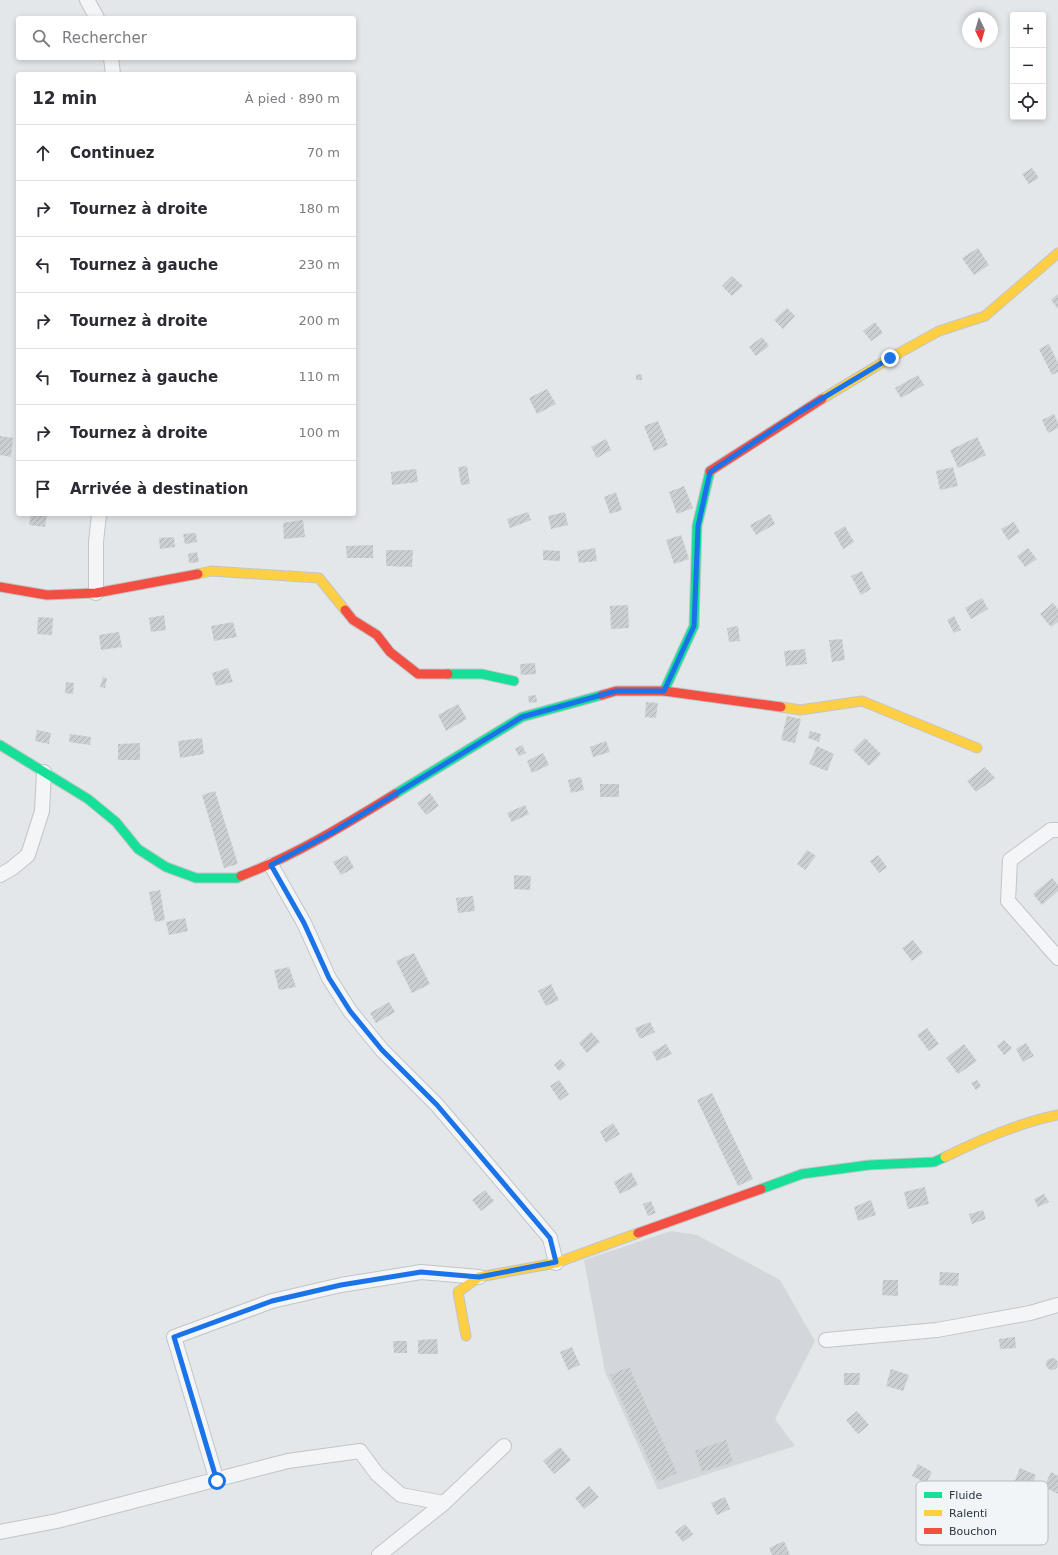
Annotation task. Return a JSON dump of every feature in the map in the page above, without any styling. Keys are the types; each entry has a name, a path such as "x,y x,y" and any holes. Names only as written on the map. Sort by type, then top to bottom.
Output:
{"street":[{"path":"87,0 96,16"},
{"path":"111,60 113,72"},
{"path":"664,691 694,626 698,526 710,472 798,413 890,358 939,332 985,316 1058,253"},
{"path":"96,593 96,542 99,516"},
{"path":"0,587 47,595 96,593 211,571 319,578 353,620 377,635 390,652 418,674 482,674 514,681"},
{"path":"0,745 88,799 116,822 138,850 166,866 196,878 237,878 271,865 333,832 522,717 616,691 664,691 800,710 862,701 977,748"},
{"path":"0,875 11,869 28,855 42,811 44,772"},
{"path":"1058,830 1051,830 1010,860 1008,901 1058,958"},
{"path":"271,865 304,923 329,978 350,1011 382,1050 437,1105 550,1238 556,1262"},
{"path":"217,1481 174,1337 272,1301 341,1285 421,1272 479,1277 556,1262 802,1174 870,1165 934,1162 984,1138 1039,1119 1058,1115"},
{"path":"466,1336 458,1292 479,1277"},
{"path":"826,1340 937,1330 1030,1313 1058,1305"},
{"path":"379,1555 444,1503 504,1446"},
{"path":"0,1532 57,1521 217,1481 288,1461 360,1451 377,1474 401,1495 444,1503"}],"shaded area":[{"path":"671,1231 697,1235 780,1280 815,1341 775,1419 795,1446 658,1490 605,1372 584,1260"}],"building":[{"path":"1032,168 1039,178 1029,184 1022,174"},
{"path":"978,248 989,265 974,275 962,258"},
{"path":"732,276 743,286 732,296 722,286"},
{"path":"1058,294 1058,309 1051,300"},
{"path":"787,308 795,316 783,329 774,320"},
{"path":"875,322 883,333 871,341 863,331"},
{"path":"762,337 769,346 756,356 749,347"},
{"path":"1049,344 1058,363 1058,372 1052,375 1039,349"},
{"path":"642,374 642,380 636,380 636,375"},
{"path":"918,375 924,385 901,398 895,388"},
{"path":"547,389 556,404 537,414 529,398"},
{"path":"1054,414 1058,423 1058,428 1048,433 1042,420"},
{"path":"658,421 668,445 654,451 644,426"},
{"path":"0,436 13,438 11,457 0,455"},
{"path":"977,437 986,455 958,468 950,450"},
{"path":"606,439 611,450 597,458 591,447"},
{"path":"467,466 470,484 461,485 458,467"},
{"path":"953,467 958,486 940,490 936,471"},
{"path":"416,469 418,482 392,485 391,472"},
{"path":"684,486 693,508 677,514 669,492"},
{"path":"616,492 622,510 610,514 604,497"},
{"path":"528,512 531,520 510,528 507,519"},
{"path":"565,512 568,525 551,529 548,516"},
{"path":"770,514 775,524 756,535 750,525"},
{"path":"31,516 47,516 45,527 29,525"},
{"path":"303,520 305,537 284,539 283,523"},
{"path":"1014,522 1020,532 1008,540 1001,529"},
{"path":"845,526 854,542 843,549 834,533"},
{"path":"196,533 197,542 185,544 183,534"},
{"path":"681,535 689,559 674,564 666,540"},
{"path":"174,537 175,547 160,549 159,538"},
{"path":"373,545 373,558 347,558 346,546"},
{"path":"595,548 597,561 579,563 577,551"},
{"path":"1028,548 1037,559 1025,567 1017,556"},
{"path":"386,550 413,550 412,567 386,566"},
{"path":"543,550 560,551 560,561 543,560"},
{"path":"197,552 199,562 189,563 188,554"},
{"path":"862,571 871,589 861,595 851,576"},
{"path":"982,598 988,609 971,619 965,608"},
{"path":"1053,603 1058,609 1058,622 1051,627 1040,614"},
{"path":"628,605 629,628 611,629 610,606"},
{"path":"164,615 166,630 151,632 149,618"},
{"path":"954,616 961,630 954,633 947,620"},
{"path":"38,617 53,618 52,635 37,634"},
{"path":"233,622 237,637 214,641 211,626"},
{"path":"738,626 740,641 729,642 727,628"},
{"path":"119,632 122,647 101,650 99,635"},
{"path":"842,639 845,660 832,662 829,640"},
{"path":"805,649 807,664 786,666 784,651"},
{"path":"535,663 536,674 521,675 520,664"},
{"path":"228,668 233,682 216,686 212,673"},
{"path":"103,677 107,678 105,688 100,687"},
{"path":"66,682 74,683 73,694 65,693"},
{"path":"536,695 537,702 529,703 528,696"},
{"path":"646,702 658,703 656,718 645,717"},
{"path":"458,704 467,719 446,731 438,715"},
{"path":"787,716 801,719 795,743 781,740"},
{"path":"37,730 51,733 49,744 35,741"},
{"path":"810,731 821,734 819,742 808,738"},
{"path":"70,734 91,737 90,745 69,742"},
{"path":"202,738 204,754 180,758 178,741"},
{"path":"865,738 881,754 869,766 853,750"},
{"path":"606,741 610,752 593,757 590,747"},
{"path":"140,743 140,760 118,760 118,744"},
{"path":"522,745 526,753 519,756 515,749"},
{"path":"817,746 834,754 827,771 809,764"},
{"path":"543,753 549,765 532,773 527,761"},
{"path":"985,767 995,778 976,792 967,781"},
{"path":"581,777 584,790 571,793 568,780"},
{"path":"600,784 619,784 619,797 600,797"},
{"path":"215,791 238,864 224,868 202,795"},
{"path":"430,793 439,806 426,815 417,803"},
{"path":"525,805 529,814 512,822 507,813"},
{"path":"807,850 816,856 805,870 797,864"},
{"path":"347,855 354,868 341,875 333,862"},
{"path":"878,855 887,867 879,873 870,861"},
{"path":"514,875 531,876 530,890 514,889"},
{"path":"1052,878 1058,885 1058,891 1042,905 1033,894"},
{"path":"160,890 165,920 155,922 149,892"},
{"path":"473,896 475,911 458,913 456,898"},
{"path":"185,918 188,931 169,935 166,922"},
{"path":"913,940 923,953 912,961 902,948"},
{"path":"414,953 430,984 412,993 396,961"},
{"path":"289,967 296,987 279,990 274,970"},
{"path":"551,984 559,1000 546,1006 538,991"},
{"path":"389,1002 395,1012 376,1023 370,1013"},
{"path":"650,1022 655,1032 640,1039 635,1028"},
{"path":"927,1028 939,1044 929,1051 917,1035"},
{"path":"591,1032 600,1042 587,1053 579,1043"},
{"path":"1004,1040 1012,1048 1004,1055 997,1046"},
{"path":"1026,1043 1034,1056 1023,1062 1016,1049"},
{"path":"666,1044 672,1054 657,1061 652,1052"},
{"path":"964,1044 977,1061 958,1074 946,1058"},
{"path":"561,1059 566,1065 559,1071 554,1065"},
{"path":"559,1080 569,1094 560,1101 550,1086"},
{"path":"977,1080 981,1086 976,1090 971,1083"},
{"path":"712,1093 753,1179 738,1186 697,1100"},
{"path":"613,1123 620,1134 606,1143 600,1132"},
{"path":"631,1172 638,1185 620,1194 614,1182"},
{"path":"925,1187 929,1204 908,1209 904,1192"},
{"path":"485,1190 494,1201 481,1211 472,1200"},
{"path":"1044,1194 1049,1202 1038,1207 1034,1199"},
{"path":"871,1200 876,1215 858,1221 854,1207"},
{"path":"651,1201 656,1213 648,1216 643,1204"},
{"path":"983,1210 986,1219 972,1224 969,1214"},
{"path":"940,1272 959,1273 958,1286 939,1285"},
{"path":"883,1280 898,1280 898,1296 882,1295"},
{"path":"1015,1337 1016,1348 1000,1349 999,1339"},
{"path":"437,1339 438,1354 418,1354 418,1340"},
{"path":"393,1341 407,1341 407,1353 394,1353"},
{"path":"572,1347 580,1365 568,1370 560,1352"},
{"path":"1050,1358 1054,1358 1058,1364 1054,1370 1050,1370 1046,1366 1046,1362"},
{"path":"629,1367 677,1473 658,1482 610,1375"},
{"path":"891,1369 909,1375 903,1391 886,1386"},
{"path":"844,1373 860,1373 859,1385 844,1385"},
{"path":"857,1411 869,1425 858,1434 846,1420"},
{"path":"726,1440 733,1462 702,1472 695,1451"},
{"path":"560,1447 571,1460 554,1474 543,1461"},
{"path":"918,1464 932,1472 927,1481 922,1481 912,1476"},
{"path":"1020,1468 1036,1475 1033,1481 1015,1481"},
{"path":"1051,1472 1058,1476 1058,1494 1048,1489 1047,1481"},
{"path":"589,1486 599,1497 584,1509 575,1498"},
{"path":"725,1497 730,1509 717,1515 711,1503"},
{"path":"685,1524 693,1534 683,1542 675,1532"},
{"path":"784,1541 790,1555 772,1555 769,1548"}],"traffic: fast":[{"path":"664,691 694,626 697,526 710,471"},
{"path":"448,674 482,674 514,681"},
{"path":"395,794 522,717 602,695"},
{"path":"0,745 88,799 116,822 138,849 166,867 196,878 237,878 241,876"},
{"path":"761,1189 802,1174 869,1165 934,1162 945,1157"}],"traffic: slow":[{"path":"822,399 890,358 939,331 985,316 1058,253"},
{"path":"198,574 211,571 319,578 345,610"},
{"path":"781,707 800,710 862,701 977,748"},
{"path":"945,1157 1000,1132 1029,1122 1058,1115"},
{"path":"466,1336 458,1292 479,1277 556,1263 638,1233"}],"traffic: jam":[{"path":"710,471 822,399"},
{"path":"0,587 47,595 96,593 198,574"},
{"path":"345,610 353,620 377,635 390,652 418,674 448,674"},
{"path":"602,695 616,691 664,691 781,707"},
{"path":"241,876 301,849 395,794"},
{"path":"638,1233 761,1189"}],"route":[{"path":"217,1481 174,1337 272,1301 341,1285 421,1272 479,1277 556,1262 550,1238 437,1105 382,1050 350,1011 329,978 304,923 271,865 333,832 522,717 616,691 664,691 694,626 698,526 710,472 798,413 890,358"}]}
